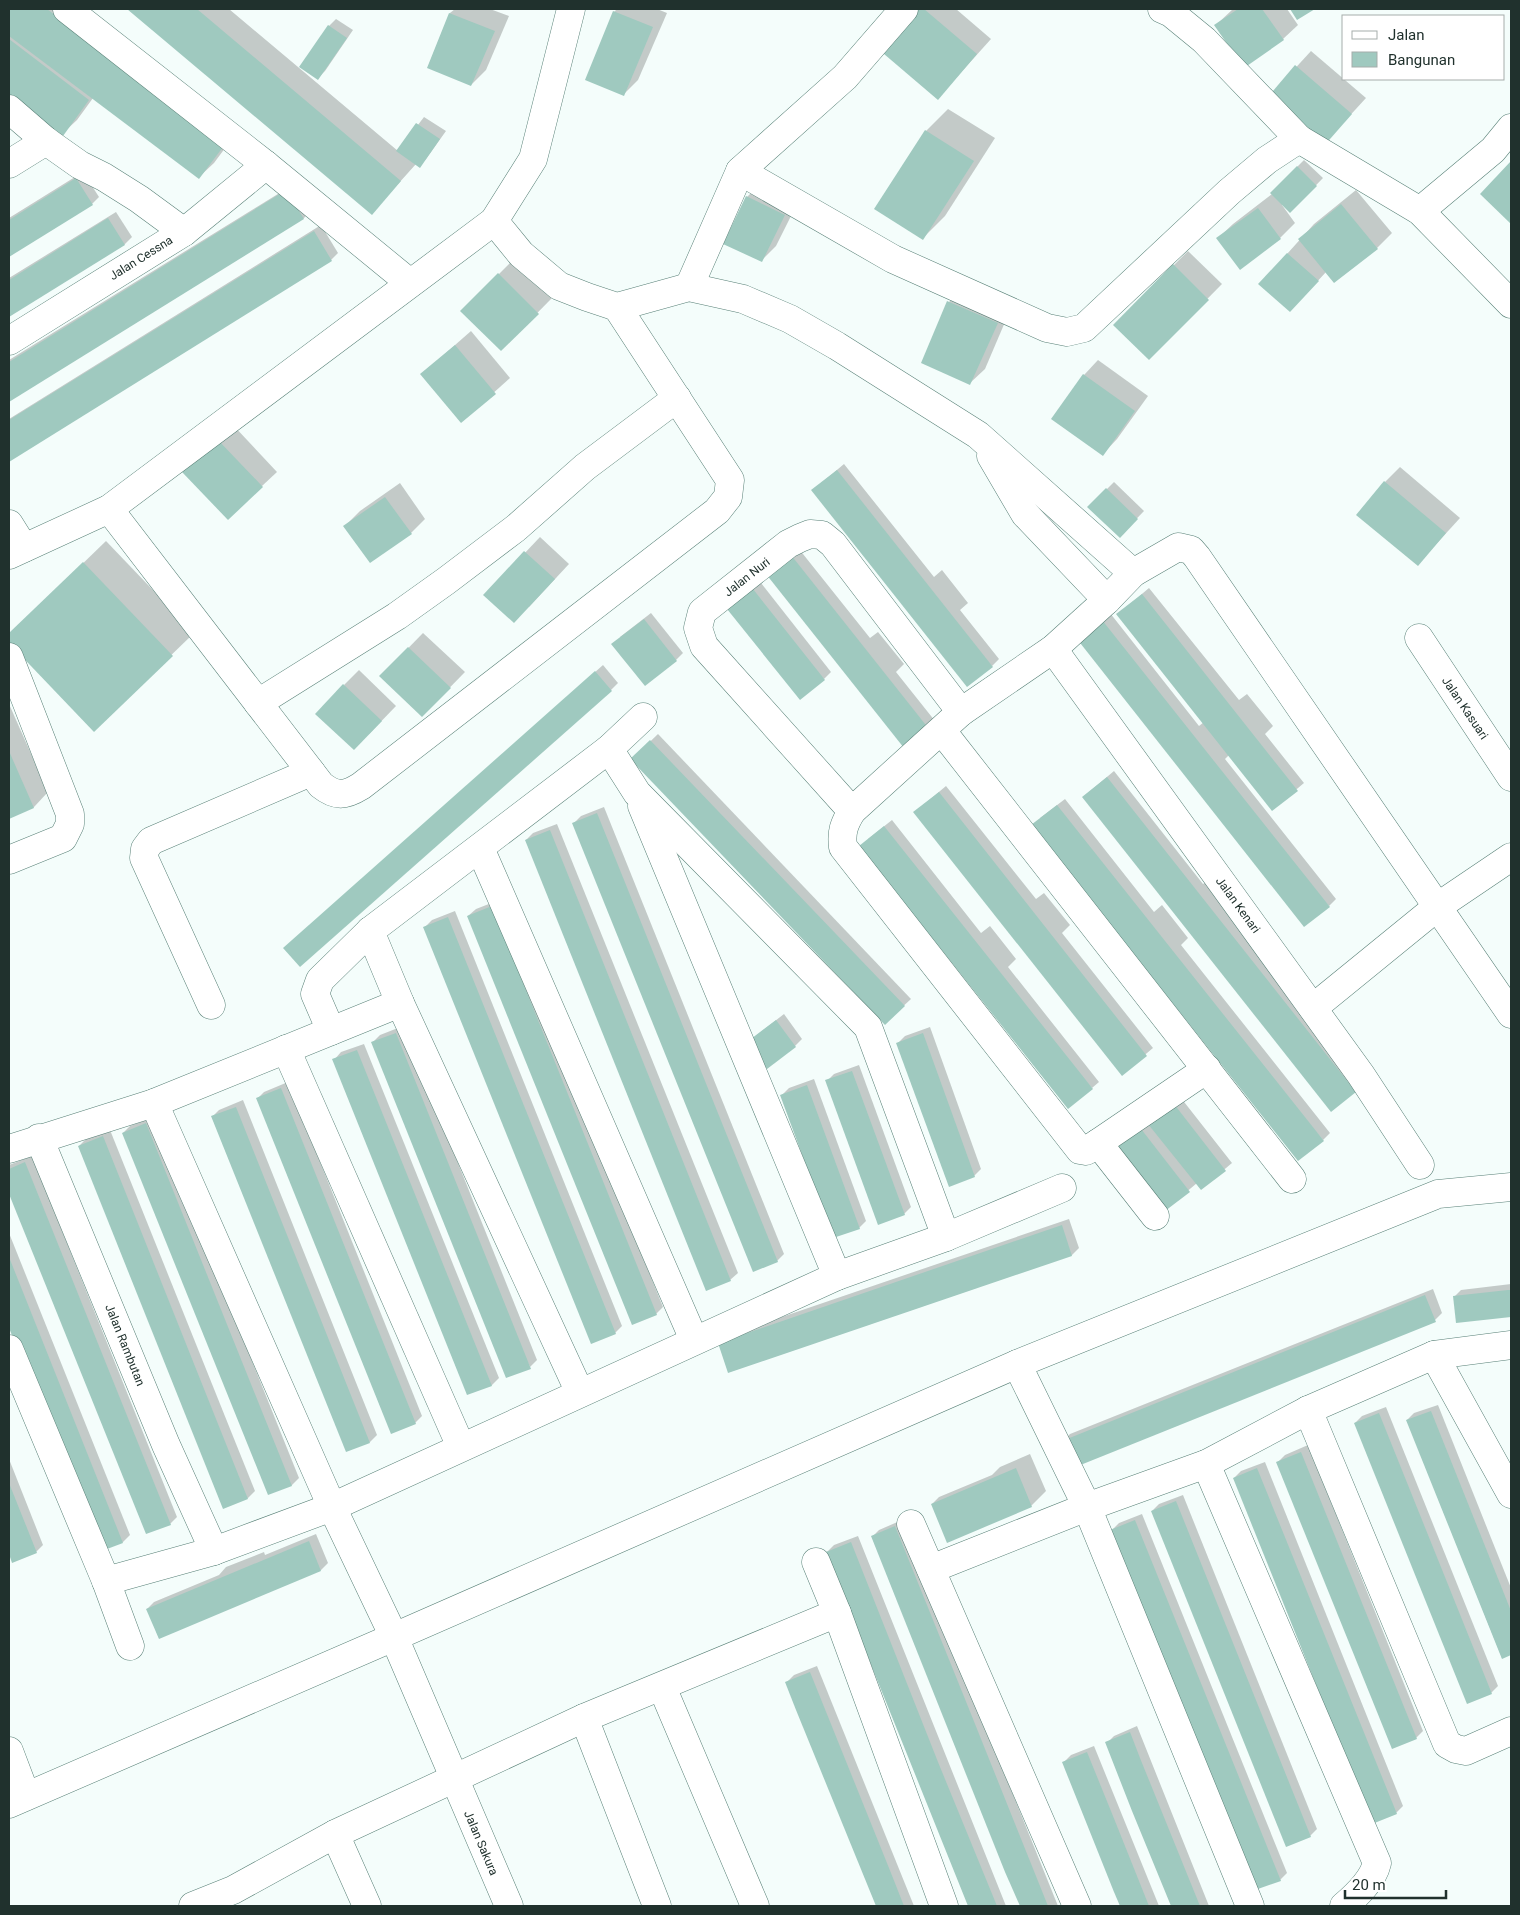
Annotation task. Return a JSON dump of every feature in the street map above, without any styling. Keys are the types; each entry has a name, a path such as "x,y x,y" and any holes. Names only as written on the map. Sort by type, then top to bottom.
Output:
{"street":[{"path":"67,9 266,165 410,283"},
{"path":"9,524 16,551 109,509 494,221 533,159 571,9"},
{"path":"688,287 740,170 845,78 904,9"},
{"path":"1162,9 1171,13 1204,40 1299,139 1420,211 1511,304"},
{"path":"9,109 46,141 80,164 139,199 184,232"},
{"path":"1420,211 1493,150 1511,128"},
{"path":"740,170 893,259 1047,328 1068,332 1084,328 1229,192 1267,160 1299,139"},
{"path":"9,164 46,141"},
{"name":"Jalan Cessna","path":"9,341 184,232 266,165"},
{"path":"494,221 521,254 559,286 617,307 688,287 744,299 790,319 978,434 1133,573"},
{"path":"109,509 321,785 331,793 348,794 361,786 717,511 728,497 730,480 617,307"},
{"path":"258,703 397,616 446,581 516,528 584,467 677,398"},
{"path":"978,434 1024,514 1107,600"},
{"name":"Jalan Nuri","path":"852,811 704,646 698,628 702,612 788,544 810,534 822,535 834,544 961,712"},
{"path":"1207,1069 1086,1151 1080,1150 843,847 842,833 844,823 852,811 961,712 1053,649 1107,600 1133,573 1178,547 1191,550 1197,557 1511,1014"},
{"name":"Jalan Kasuari","path":"1419,638 1511,778"},
{"name":"Jalan Kenari","path":"1053,649 1361,1075 1420,1165"},
{"path":"9,657 70,814 70,824 63,838 9,860"},
{"path":"332,1031 315,994 320,980 370,931 609,749 643,717"},
{"path":"942,731 1292,1179"},
{"path":"609,749 637,793 837,1276"},
{"path":"211,1005 144,858 145,849 152,841 311,772"},
{"path":"637,793 868,1027 946,1238"},
{"path":"480,848 694,1340"},
{"path":"1313,1008 1437,907 1511,857"},
{"path":"370,931 400,1003 580,1393"},
{"path":"9,1149 154,1103 400,1003"},
{"path":"286,1050 461,1447"},
{"name":"Jalan Sakura","path":"154,1103 332,1507 394,1637 509,1906"},
{"name":"Jalan Rambutan","path":"39,1138 166,1445 214,1551"},
{"path":"1098,1143 1155,1216"},
{"path":"9,1751 18,1800 1017,1364 1438,1194 1511,1187"},
{"path":"106,1581 214,1551 332,1507 837,1276 946,1238 1062,1188"},
{"path":"931,1569 1087,1507 1206,1464 1308,1410 1434,1355 1511,1346"},
{"path":"9,1349 106,1581 130,1646"},
{"path":"1434,1355 1511,1494"},
{"path":"1017,1364 1087,1507 1250,1906"},
{"path":"1308,1410 1447,1744 1456,1749 1466,1751 1511,1731"},
{"path":"1206,1464 1377,1863 1369,1880 1344,1906"},
{"path":"911,1524 1077,1906"},
{"path":"816,1562 837,1613 944,1906"},
{"path":"193,1906 237,1898 335,1834 584,1718 837,1613"},
{"path":"662,1687 755,1906"},
{"path":"584,1718 657,1906"},
{"path":"335,1834 367,1906"}],"building":[{"path":"9,9 47,9 226,143 199,179 9,36"},
{"path":"127,9 197,9 401,181 372,215"},
{"path":"911,9 924,9 977,54 938,100 877,48"},
{"path":"1238,9 1262,9 1284,40 1244,68 1214,25"},
{"path":"1290,9 1315,9 1297,20"},
{"path":"613,11 653,27 624,96 585,80"},
{"path":"449,13 495,31 471,86 427,68"},
{"path":"328,25 347,38 318,80 299,67"},
{"path":"9,39 89,100 63,136 9,95"},
{"path":"1295,65 1352,114 1323,147 1267,98"},
{"path":"416,123 440,139 420,168 396,151"},
{"path":"925,130 974,161 923,240 874,209"},
{"path":"1511,161 1511,224 1480,194"},
{"path":"1297,166 1317,186 1290,213 1270,193"},
{"path":"76,178 93,205 9,257 9,220"},
{"path":"286,190 304,219 9,402 9,362"},
{"path":"746,196 785,215 762,262 723,244"},
{"path":"1341,204 1378,249 1334,283 1298,239"},
{"path":"1258,208 1281,239 1240,270 1216,238"},
{"path":"108,218 125,245 9,317 9,280"},
{"path":"314,231 332,261 9,462 9,420"},
{"path":"1287,253 1319,281 1290,312 1258,284"},
{"path":"1173,264 1209,300 1149,360 1113,325"},
{"path":"498,273 539,314 501,351 460,311"},
{"path":"947,301 998,323 970,385 921,363"},
{"path":"455,345 496,394 461,423 420,374"},
{"path":"1083,374 1135,411 1103,456 1051,419"},
{"path":"217,439 263,487 228,520 182,472"},
{"path":"837,470 993,667 967,687 811,490"},
{"path":"1384,481 1446,533 1418,566 1356,515"},
{"path":"1106,488 1138,519 1120,538 1087,507"},
{"path":"385,497 412,534 370,563 343,526"},
{"path":"524,551 555,579 514,623 483,595"},
{"path":"791,555 929,729 904,748 766,574"},
{"path":"83,562 173,656 94,732 9,643 9,633"},
{"path":"753,589 825,680 800,700 727,609"},
{"path":"1142,594 1298,791 1272,811 1116,614"},
{"path":"644,619 677,661 645,686 611,644"},
{"path":"1102,620 1330,907 1304,927 1077,639"},
{"path":"408,647 451,688 422,717 379,676"},
{"path":"595,671 612,691 300,967 283,948"},
{"path":"343,684 382,721 354,750 315,714"},
{"path":"650,740 905,1006 885,1025 630,759"},
{"path":"9,751 34,808 9,819"},
{"path":"1107,777 1356,1092 1331,1112 1082,797"},
{"path":"939,792 1147,1056 1122,1076 913,812"},
{"path":"1057,805 1324,1141 1298,1161 1031,825"},
{"path":"597,813 778,1262 753,1272 572,823"},
{"path":"884,826 1093,1089 1068,1109 859,846"},
{"path":"550,830 731,1281 706,1291 525,840"},
{"path":"492,906 657,1315 632,1325 467,916"},
{"path":"448,917 616,1334 591,1344 423,927"},
{"path":"776,1020 796,1047 767,1069 747,1042"},
{"path":"396,1033 531,1369 506,1378 371,1042"},
{"path":"923,1033 975,1177 949,1187 896,1043"},
{"path":"357,1050 492,1386 467,1395 332,1059"},
{"path":"852,1071 905,1215 878,1225 825,1080"},
{"path":"807,1085 860,1229 833,1238 780,1095"},
{"path":"281,1088 416,1424 391,1434 256,1098"},
{"path":"1174,1104 1226,1171 1201,1190 1148,1124"},
{"path":"236,1107 370,1443 346,1452 211,1116"},
{"path":"146,1123 292,1486 268,1495 122,1133"},
{"path":"1138,1125 1190,1192 1165,1211 1112,1145"},
{"path":"103,1136 248,1499 223,1509 78,1146"},
{"path":"25,1162 171,1525 146,1534 9,1194 9,1169"},
{"path":"1062,1225 1072,1256 728,1373 718,1343"},
{"path":"9,1257 123,1543 99,1552 9,1328"},
{"path":"1511,1290 1511,1317 1456,1323 1453,1296"},
{"path":"1425,1295 1436,1322 1073,1468 1062,1441"},
{"path":"1431,1411 1511,1611 1511,1655 1502,1659 1406,1420"},
{"path":"1379,1413 1492,1694 1467,1704 1354,1423"},
{"path":"1301,1452 1417,1739 1392,1749 1276,1462"},
{"path":"1016,1468 1032,1507 947,1543 931,1504"},
{"path":"1257,1468 1397,1814 1372,1824 1233,1478"},
{"path":"9,1483 37,1553 12,1563 9,1554"},
{"path":"1176,1501 1311,1837 1286,1847 1151,1511"},
{"path":"1135,1520 1281,1881 1255,1890 1110,1530"},
{"path":"895,1526 1048,1906 1020,1906 1005,1872 871,1536"},
{"path":"309,1541 321,1571 159,1639 146,1609"},
{"path":"851,1542 997,1906 968,1906 837,1580 826,1552"},
{"path":"810,1672 904,1906 876,1906 796,1710 785,1682"},
{"path":"1130,1732 1200,1906 1171,1906 1132,1811 1105,1742"},
{"path":"1087,1752 1149,1906 1120,1906 1114,1892 1062,1762"}]}
